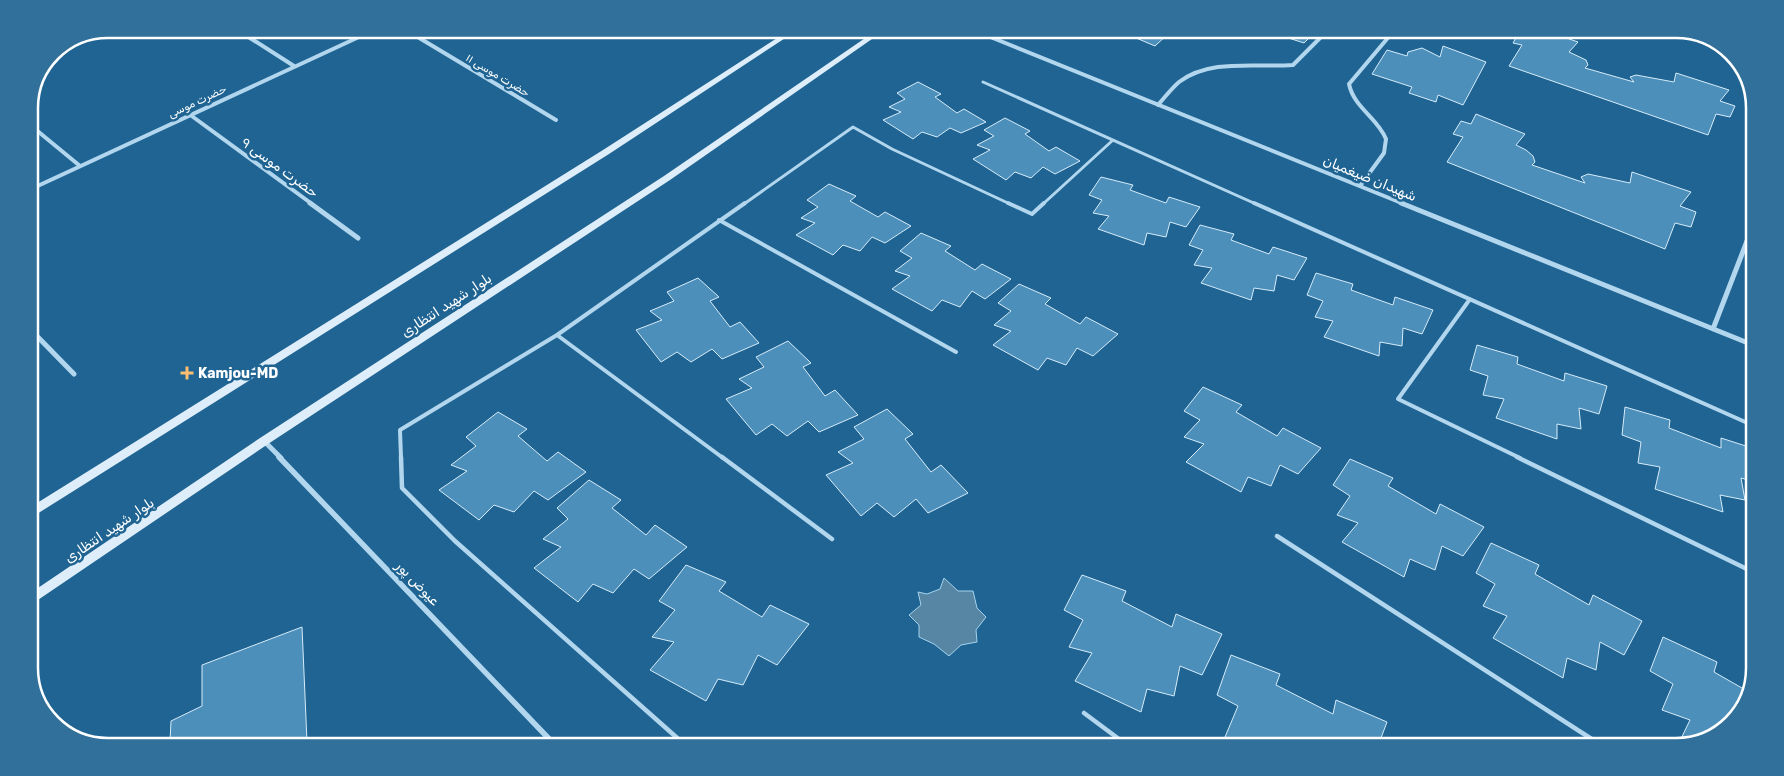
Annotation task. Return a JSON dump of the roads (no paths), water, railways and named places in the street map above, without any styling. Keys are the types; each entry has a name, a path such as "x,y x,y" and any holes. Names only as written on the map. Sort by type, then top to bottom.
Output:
{"main road":[{"path":"38,508 606,152 782,38"},
{"name":"بلوار شهید انتظاری","path":"38,595 264,441 667,178 869,38"}],"street":[{"path":"250,38 294,66"},
{"name":"حضرت موسی","path":"38,186 356,38"},
{"name":"حضرت موسی ۱۱","path":"419,38 556,120"},
{"name":"شهیدان ضیغمیان","path":"993,38 1746,342"},
{"path":"1158,105 1184,78 1206,70 1235,66 1293,65 1320,38"},
{"path":"1360,186 1386,147 1386,139 1372,118 1355,101 1349,84 1389,38"},
{"name":"حضرت موسی ۹","path":"189,114 358,238"},
{"path":"38,131 80,166"},
{"path":"1713,329 1746,244"},
{"path":"38,337 74,374"},
{"name":"عیوض پور","path":"264,441 548,738"}],"lane":[{"path":"983,82 1746,422"},
{"path":"677,738 455,541 402,488 400,430 557,335 853,127 892,149 1032,214 1112,140"},
{"path":"719,220 956,352"},
{"path":"1470,299 1398,399 1746,569"},
{"path":"557,335 832,539"},
{"path":"1276,536 1590,738"},
{"path":"1084,714 1117,738"}],"water":[{"path":"944,578 958,591 973,591 977,608 986,617 976,630 977,642 961,645 949,656 934,644 919,637 919,625 909,615 921,605 918,592 927,594 940,589"}],"place":[{"name":"Kamjou-MD","path":"187,373"}]}
